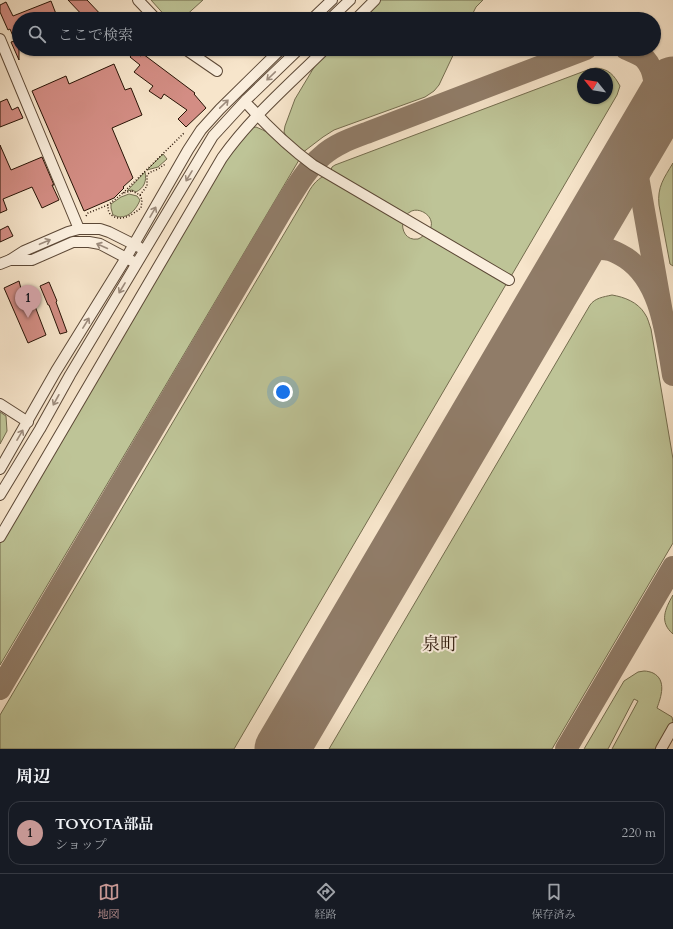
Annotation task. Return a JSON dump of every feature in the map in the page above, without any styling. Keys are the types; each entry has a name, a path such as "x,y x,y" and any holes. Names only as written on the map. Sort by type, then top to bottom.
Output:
{"street":[{"path":"138,0 149,12"},
{"path":"319,12 332,0"},
{"path":"337,12 350,0"},
{"path":"363,12 375,0"},
{"path":"0,39 78,229"},
{"path":"195,56 217,72"},
{"path":"0,469 56,371 134,245 201,130 274,56"},
{"path":"0,495 213,136 247,99 292,56"},
{"path":"0,537 222,158 233,143 258,116 318,56"},
{"path":"249,106 258,116 313,165 509,280"},
{"path":"0,264 10,260 24,251 78,229 100,229 144,250"},
{"path":"10,260 32,260 73,242 89,242 100,244 137,264"},
{"path":"0,404 28,422"},
{"path":"661,749 673,728"}],"path":[{"path":"86,216 88,213 108,204 123,193 184,133"},
{"path":"140,194 147,186 147,175 151,171 157,170 166,164"},
{"path":"123,193 132,191 140,194"},
{"path":"108,204 110,215 116,218 124,218 141,208 142,200 140,194"}],"green space":[{"path":"151,0 203,0 190,12 162,12"},
{"path":"377,0 483,0 474,12 365,12"},
{"path":"322,56 453,56 439,85 434,91 425,97 334,130 302,153 286,136 284,132 285,126 295,99"},
{"path":"577,74 577,104 612,104 510,278 430,230 431,221 425,213 416,210 408,213 405,217 331,170 335,165"},
{"path":"613,75 620,86 613,102"},
{"path":"256,127 269,133 299,160 0,665 0,541 223,162 252,128"},
{"path":"163,154 167,159 158,167 147,170"},
{"path":"673,163 673,266 670,264 659,205 659,193 662,183"},
{"path":"145,172 146,175 143,186 136,192 132,190 127,191"},
{"path":"324,176 403,221 403,228 407,237 418,239 426,233 508,281 234,749 0,749 0,715 310,189"},
{"path":"129,194 137,196 140,200 135,209 124,217 113,215 111,204 121,197"},
{"path":"612,295 626,299 639,306 648,319 651,329 673,459 673,543 552,749 329,749 590,305 597,299"},
{"path":"0,412 6,416 7,431 0,444"},
{"path":"673,595 673,634 666,625 665,615"},
{"path":"644,671 653,673 660,680 662,689 657,708 672,717 673,722 658,749 612,749 638,701 634,699 608,749 584,749 624,681 638,672"}],"building":[{"path":"68,0 87,0 98,12 79,12"},
{"path":"51,1 55,12 23,12"},
{"path":"6,2 12,14 12,34 10,29 8,30 0,12 0,5"},
{"path":"146,56 195,93 194,94 206,108 186,127 178,119 187,110 164,94 161,99 149,91 153,86 134,72 140,65 130,57"},
{"path":"114,64 125,90 131,88 142,115 112,128 133,178 114,198 84,211 32,91 66,76 69,84"},
{"path":"7,99 12,110 18,107 23,118 0,127 0,102"},
{"path":"0,145 11,170 42,157 59,200 42,208 32,187 3,199 7,210 0,213"},
{"path":"8,226 13,236 0,242 0,230"},
{"path":"19,281 25,304 33,301 46,335 28,343 4,288"},
{"path":"49,282 67,332 60,334 40,286"}],"taxiway":[{"path":"0,689 282,210 310,168 327,152 351,139 568,56"},
{"path":"641,56 648,63 653,73 654,90 651,111 641,140 637,171 664,324"},
{"path":"563,271 578,256 590,250 596,249 610,250 626,258 638,268 648,281 655,295 665,327 673,375"},
{"path":"566,749 673,567"}],"runway":[{"path":"282,749 673,84"}],"place":[{"name":"TOYOTA部品","path":"28,318"}],"district":[{"name":"泉町","path":"440,644"}]}
